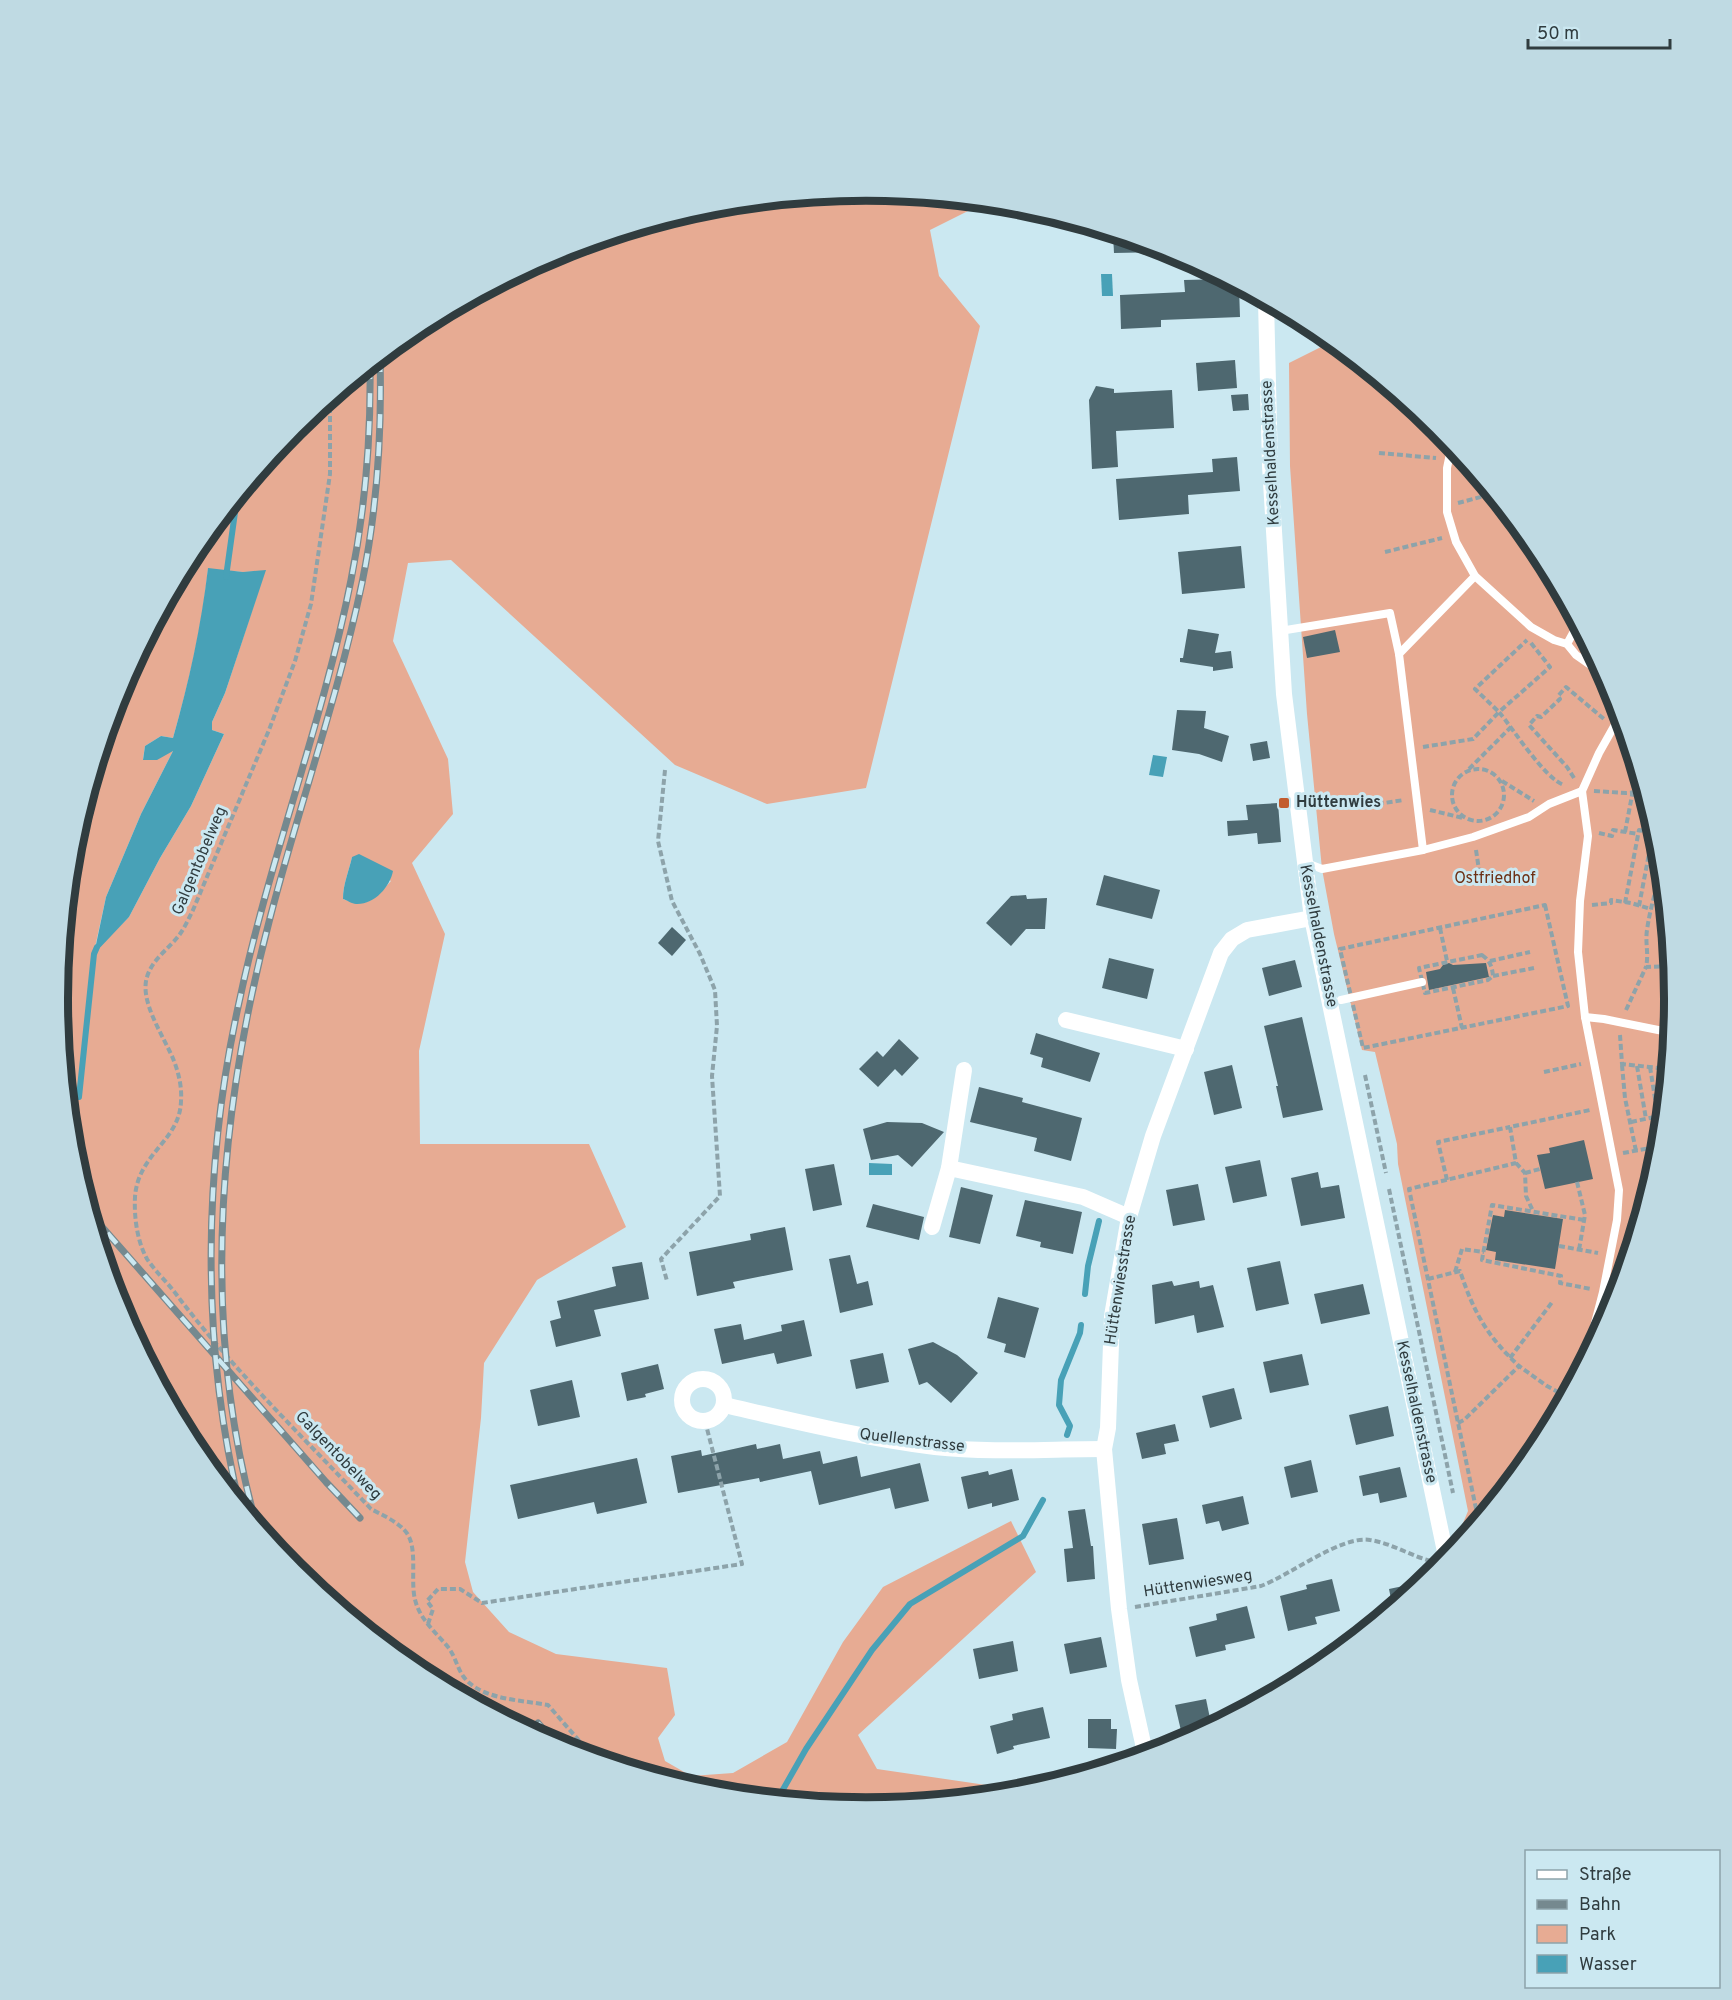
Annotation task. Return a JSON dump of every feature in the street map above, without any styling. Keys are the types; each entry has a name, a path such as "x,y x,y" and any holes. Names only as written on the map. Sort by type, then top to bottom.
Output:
{"street":[{"name":"Kesselhaldenstrasse","path":"1266,309 1270,466 1284,694 1304,862 1312,918 1442,1552"},
{"name":"Hüttenwiesstrasse","path":"1144,1748 1129,1680 1112,1556 1104,1449 1108,1428 1112,1316 1129,1217 1152,1136 1221,953 1232,939 1246,930 1312,918"},
{"path":"1066,1020 1186,1049"},
{"path":"932,1227 949,1168 963,1070"},
{"path":"949,1168 1083,1197 1129,1217"},
{"path":"701,1380 714,1382 723,1392 724,1405 717,1416 705,1422 692,1418 684,1409 683,1396 689,1385 701,1380"},
{"name":"Quellenstrasse","path":"724,1405 844,1433 937,1447 1003,1450 1104,1449"}],"lane":[{"path":"1450,456 1447,468 1447,512 1454,535 1474,576 1537,630 1554,640 1567,644 1576,655 1590,665"},
{"path":"1399,654 1474,576"},
{"path":"1280,631 1390,613 1399,654 1423,850"},
{"path":"1567,644 1574,631"},
{"path":"1597,1320 1617,1220 1619,1190 1585,1017 1578,952 1587,831 1582,791 1615,723"},
{"path":"1304,862 1322,869 1423,850 1473,837 1529,817 1545,807 1582,791"},
{"path":"1341,1000 1422,981"},
{"path":"1585,1017 1663,1031"}],"path":[{"name":"Galgentobelweg","path":"330,409 330,474 310,604 295,661 269,730 193,910 181,934 151,966 146,979 146,995 151,1012 176,1064 182,1088 181,1111 171,1133 145,1163 139,1176 135,1195 135,1219 146,1258 203,1329 257,1390 371,1509 406,1532 412,1545 411,1570 415,1602 428,1624 452,1651 463,1676 471,1684 507,1700 548,1704 585,1747"},
{"path":"1379,453 1449,460"},
{"path":"1447,507 1484,496"},
{"path":"1385,552 1454,535"},
{"path":"1537,630 1475,689 1499,712 1556,782 1582,791 1637,793"},
{"path":"1410,748 1473,739 1499,712 1550,667 1528,639"},
{"path":"1582,791 1567,766 1529,724 1537,716 1541,717 1560,699 1558,696 1566,687 1613,726"},
{"path":"1466,819 1456,811 1452,799 1452,787 1458,777 1511,727"},
{"path":"1468,770 1481,768 1492,772 1545,807"},
{"path":"665,770 658,841 672,902 700,954 715,990 717,1026 712,1076 720,1196 661,1259 667,1281"},
{"path":"1351,808 1417,803 1477,822 1488,820 1498,813 1504,803 1505,791 1501,780"},
{"path":"1625,832 1635,786"},
{"path":"1587,831 1612,836 1613,830 1638,834"},
{"path":"1625,903 1639,830 1646,831"},
{"path":"1473,837 1479,870"},
{"path":"1639,906 1650,851"},
{"path":"1636,1151 1625,1098 1619,1041 1621,1023 1649,956 1645,943 1657,888"},
{"path":"1580,906 1611,903 1611,900 1651,909"},
{"path":"1350,992 1340,949 1545,905 1568,1006 1363,1048 1353,1002"},
{"path":"1440,928 1447,961"},
{"path":"1490,961 1530,952"},
{"path":"1493,976 1490,961 1482,955 1419,968 1425,993 1534,968"},
{"path":"1646,967 1663,966"},
{"path":"1453,988 1462,1028"},
{"path":"1544,1072 1594,1061"},
{"path":"1622,1065 1661,1068"},
{"path":"1637,1066 1646,1119"},
{"path":"1650,1066 1657,1110"},
{"path":"1360,1068 1365,1073 1386,1175"},
{"path":"1447,1180 1438,1142 1603,1107"},
{"path":"1630,1122 1656,1117"},
{"path":"1510,1127 1516,1163 1525,1173 1526,1196 1533,1212"},
{"path":"1629,1152 1650,1148"},
{"path":"1477,1513 1409,1189 1516,1163"},
{"path":"1525,1173 1540,1169"},
{"path":"1577,1182 1585,1215 1579,1250"},
{"path":"1388,1184 1454,1497"},
{"path":"1584,1220 1492,1205 1482,1260 1561,1276 1560,1283 1604,1292"},
{"path":"1559,1246 1610,1256"},
{"path":"1455,1272 1462,1249 1484,1252"},
{"path":"1428,1279 1460,1271 1473,1306 1498,1346 1519,1366 1561,1394"},
{"path":"1510,1358 1552,1301"},
{"path":"1458,1423 1464,1420 1519,1366"},
{"path":"428,1624 433,1609 427,1601 438,1590 460,1589 482,1603 742,1564 705,1422"},
{"name":"Hüttenwiesweg","path":"1130,1607 1261,1586 1340,1546 1359,1539 1372,1540 1437,1559"}],"green space":[{"path":"866,201 973,209 930,230 939,276 980,326 866,788 767,804 675,765 451,560 408,563 393,641 448,759 453,814 412,863 445,934 419,1051 420,1144 589,1144 626,1227 537,1280 484,1363 481,1418 465,1562 473,1592 509,1632 556,1654 667,1668 675,1715 658,1738 665,1761 691,1776 733,1773 787,1742 843,1642 883,1587 1011,1521 1036,1572 858,1735 877,1769 986,1785 991,1788 918,1797 814,1797 762,1792 659,1771 560,1738 513,1716 467,1692 422,1664 380,1633 301,1565 266,1526 202,1444 174,1399 128,1306 110,1257 83,1156 74,1104 69,1052 69,948 74,896 95,793 128,694 150,647 174,601 202,556 233,514 301,435 340,400 422,336 467,308 560,262 609,244 710,217 762,208","holes":["208,569 265,571 225,693 212,722 212,730 224,734 191,806 129,917 94,952 106,897 141,814 174,749 143,759 145,746 161,736 173,738 194,654","352,857 391,881 375,897 365,902 359,903 343,899"]},
{"name":"Ostfriedhof","path":"1323,346 1352,367 1431,435 1499,514 1530,556 1558,601 1604,694 1637,793 1658,896 1663,948 1664,1000 1663,1052 1658,1104 1637,1207 1622,1257 1604,1306 1558,1399 1530,1444 1463,1530 1461,1528 1468,1511 1398,1164 1397,1144 1375,1052 1362,1050 1334,934 1322,869 1307,714 1290,466 1289,363"}],"water":[{"path":"1101,274 1112,274 1113,296 1102,296"},
{"path":"208,568 243,572 266,570 225,693 212,722 212,730 224,734 191,806 129,917 94,954 106,897 141,814 173,751 157,760 143,760 145,746 161,736 173,738 194,654"},
{"path":"1153,755 1167,757 1163,777 1149,775"},
{"path":"359,854 393,871 385,889 375,898 363,904 343,899 352,857"},
{"path":"869,1163 892,1164 892,1175 869,1175"}],"building":[{"path":"1113,241 1146,252 1114,253"},
{"path":"1209,279 1239,295 1240,317 1161,320 1161,327 1121,329 1120,295 1185,292 1184,280"},
{"path":"1235,360 1237,388 1198,391 1196,363"},
{"path":"1096,386 1114,389 1114,393 1172,390 1174,428 1116,431 1118,467 1092,469 1089,400"},
{"path":"1248,394 1249,410 1233,411 1231,395"},
{"path":"1237,457 1240,491 1188,495 1189,514 1119,520 1116,479 1213,472 1212,459"},
{"path":"1241,546 1245,588 1182,594 1178,552"},
{"path":"1188,629 1219,634 1215,653 1231,651 1233,668 1213,671 1213,667 1180,662 1180,658 1183,658"},
{"path":"1335,630 1340,652 1307,658 1303,637"},
{"path":"1177,710 1206,711 1204,728 1229,736 1222,762 1199,754 1172,750"},
{"path":"1267,741 1270,758 1253,761 1250,744"},
{"path":"1278,803 1281,842 1258,844 1257,833 1228,836 1227,821 1248,820 1246,805"},
{"path":"1104,875 1160,890 1152,919 1096,905"},
{"path":"1026,895 1027,899 1047,898 1045,929 1026,929 1011,946 986,923 1011,896"},
{"path":"672,927 686,940 672,956 658,943"},
{"path":"1109,958 1154,969 1147,999 1102,988"},
{"path":"1295,960 1302,987 1269,996 1262,968"},
{"path":"1449,963 1453,965 1486,963 1489,977 1429,990 1426,972 1440,969"},
{"path":"1302,1017 1323,1110 1283,1118 1264,1026"},
{"path":"1036,1033 1100,1053 1090,1082 1041,1067 1043,1058 1030,1054"},
{"path":"899,1039 919,1058 902,1076 895,1069 878,1087 859,1069 877,1051 883,1057"},
{"path":"1232,1065 1242,1108 1214,1115 1204,1072"},
{"path":"979,1087 1023,1098 1022,1102 1082,1118 1071,1161 1034,1151 1037,1138 970,1122"},
{"path":"887,1122 922,1123 944,1132 912,1167 898,1155 871,1160 863,1129"},
{"path":"1584,1140 1593,1179 1545,1189 1537,1155 1550,1153 1549,1148"},
{"path":"1260,1160 1267,1196 1233,1203 1225,1167"},
{"path":"834,1164 842,1205 813,1211 805,1169"},
{"path":"1318,1172 1321,1188 1339,1185 1345,1218 1301,1226 1291,1178"},
{"path":"1198,1184 1205,1220 1173,1226 1166,1190"},
{"path":"961,1187 993,1195 980,1244 949,1237"},
{"path":"1025,1200 1082,1212 1073,1254 1040,1247 1041,1242 1016,1236"},
{"path":"873,1204 924,1217 919,1240 866,1227"},
{"path":"1505,1210 1563,1219 1555,1269 1495,1260 1496,1252 1486,1250 1493,1215 1504,1217"},
{"path":"785,1227 793,1270 733,1282 735,1288 697,1296 689,1252 751,1240 750,1234"},
{"path":"850,1255 857,1284 868,1281 873,1305 840,1313 829,1259"},
{"path":"1280,1261 1289,1304 1256,1311 1247,1268"},
{"path":"642,1262 649,1299 594,1310 601,1336 556,1347 550,1321 561,1318 557,1301 616,1286 612,1267"},
{"path":"1172,1281 1174,1286 1199,1281 1200,1288 1213,1285 1224,1327 1197,1333 1194,1315 1155,1324 1152,1285"},
{"path":"1363,1284 1370,1314 1321,1324 1314,1294"},
{"path":"998,1297 1039,1308 1025,1358 1004,1352 1006,1344 987,1338"},
{"path":"804,1320 812,1356 777,1364 774,1353 722,1364 714,1329 741,1324 744,1340 782,1331 781,1325"},
{"path":"933,1342 957,1355 978,1373 951,1403 927,1382 919,1385 908,1349"},
{"path":"883,1353 889,1382 856,1389 850,1360"},
{"path":"1302,1354 1309,1385 1270,1393 1263,1362"},
{"path":"658,1364 664,1389 645,1394 646,1397 627,1401 621,1373"},
{"path":"572,1380 580,1417 538,1426 530,1390"},
{"path":"1234,1388 1242,1419 1210,1428 1202,1396"},
{"path":"1388,1406 1394,1436 1356,1445 1349,1415"},
{"path":"1175,1424 1179,1441 1164,1444 1166,1454 1142,1459 1136,1433"},
{"path":"756,1444 757,1449 780,1444 783,1459 820,1451 823,1464 857,1456 861,1477 920,1463 929,1501 895,1509 890,1488 819,1505 811,1471 760,1482 759,1478 678,1493 671,1456 701,1450 702,1456"},
{"path":"637,1458 647,1503 597,1514 594,1502 518,1519 510,1485"},
{"path":"1311,1460 1318,1492 1291,1498 1284,1467"},
{"path":"1400,1467 1407,1497 1380,1503 1378,1493 1363,1496 1359,1476"},
{"path":"1012,1469 1019,1500 992,1507 992,1503 968,1509 961,1477 988,1471 989,1475"},
{"path":"1243,1496 1249,1524 1222,1531 1219,1521 1206,1524 1202,1505"},
{"path":"1085,1509 1091,1546 1093,1546 1095,1579 1067,1582 1064,1549 1073,1548 1068,1511"},
{"path":"1177,1518 1184,1559 1149,1565 1142,1524"},
{"path":"1332,1579 1340,1611 1315,1617 1317,1624 1288,1631 1280,1596 1307,1589 1306,1585"},
{"path":"1409,1585 1391,1601 1389,1589"},
{"path":"1247,1606 1255,1638 1225,1645 1226,1650 1196,1657 1189,1627 1217,1620 1216,1614"},
{"path":"1101,1637 1107,1667 1070,1674 1064,1644"},
{"path":"1013,1641 1018,1671 979,1679 973,1649"},
{"path":"1206,1699 1210,1720 1182,1733 1175,1705"},
{"path":"1043,1707 1050,1738 1013,1746 1014,1749 997,1754 990,1726 1013,1720 1012,1714"},
{"path":"1088,1719 1111,1719 1111,1729 1117,1729 1116,1749 1088,1748"}],"waterway":[{"path":"226,577 235,511"},
{"path":"79,1097 94,954 97,947"},
{"path":"1085,1294 1088,1266 1099,1221"},
{"path":"1067,1435 1070,1426 1059,1405 1061,1380 1081,1325"},
{"path":"781,1794 806,1749 872,1650 910,1604 1023,1536 1043,1500"}],"railway":[{"path":"253,1510 239,1452 228,1375 222,1299 223,1222 228,1145 238,1069 252,993 281,876 342,668 362,583 377,471 380,367"},
{"path":"237,1490 218,1381 213,1317 211,1252 213,1188 219,1124 228,1061 252,945 326,685 351,580 366,473 370,375"},
{"path":"100,1225 360,1518"},
{"path":"538,1723 545,1731"}],"place":[{"name":"Hüttenwies","path":"1284,803"}]}
